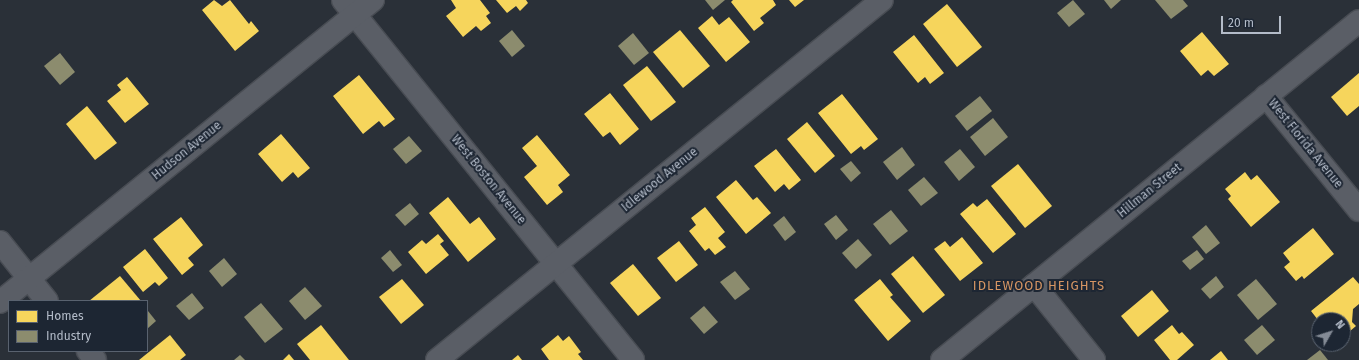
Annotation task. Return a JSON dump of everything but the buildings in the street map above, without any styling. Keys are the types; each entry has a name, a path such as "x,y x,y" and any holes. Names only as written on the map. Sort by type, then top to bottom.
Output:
{"street":[{"name":"Hudson Avenue","path":"0,302 349,7 373,0"},
{"name":"Idlewood Avenue","path":"437,360 882,0"},
{"name":"West Boston Avenue","path":"349,7 633,360"},
{"name":"Hillman Street","path":"942,360 1359,21"},
{"name":"West Florida Avenue","path":"1266,96 1359,210"},
{"path":"0,242 47,300"},
{"path":"1034,285 1094,360"},
{"path":"89,352 95,360"}],"district":[{"name":"IDLEWOOD HEIGHTS","path":"1039,286"}]}
